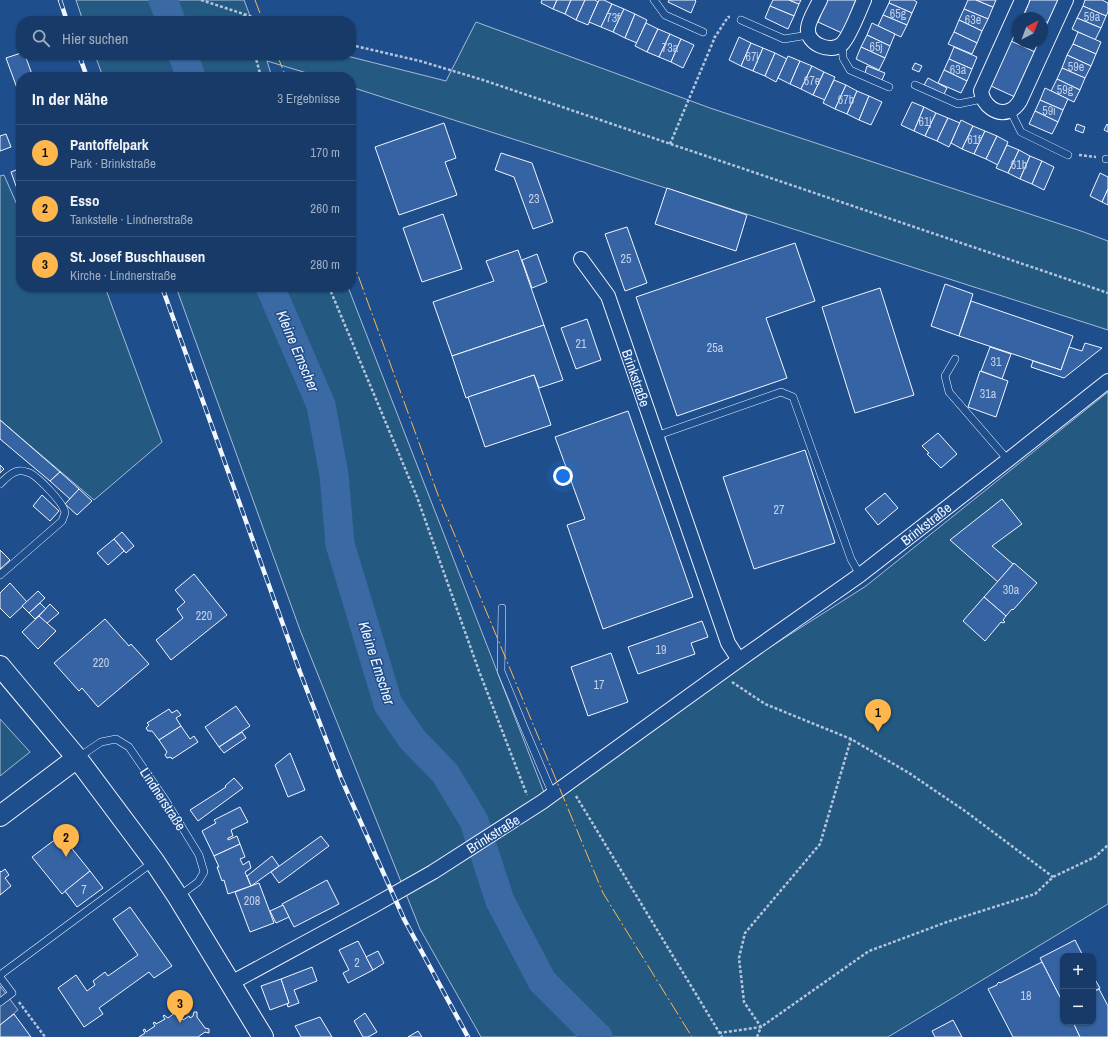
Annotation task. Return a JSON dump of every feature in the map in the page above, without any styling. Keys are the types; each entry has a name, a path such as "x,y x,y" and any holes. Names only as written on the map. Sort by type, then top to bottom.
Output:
{"street":[{"path":"820,0 808,28 808,35 815,43 826,48 834,48 842,44 848,36 864,0"},
{"path":"1022,0 981,91 982,99 987,105 999,112 1010,110 1020,101 1066,0"},
{"name":"Brinkstraße","path":"581,259 608,296 728,643 739,660"},
{"name":"Brinkstraße","path":"231,982 433,872 531,810 860,575 1108,381"},
{"path":"0,666 77,758 154,861 231,982 263,1037"},
{"path":"0,816 77,758"}],"lane":[{"path":"654,0 665,15 703,32"},
{"path":"740,20 784,39 808,35"},
{"path":"842,44 843,58 850,70 889,87"},
{"path":"915,85 958,104 982,99"},
{"path":"1010,110 1021,132 1068,155"},
{"path":"955,359 945,376 949,392 1008,460"},
{"path":"656,436 781,392 793,397 851,558 860,575"},
{"path":"0,484 14,472 29,472 63,506 65,513 62,521 0,575"},
{"path":"502,608 501,671 553,794"},
{"name":"Lindnerstraße","path":"77,758 101,742 116,739 129,747 166,801 199,855 204,872 198,882 178,897"},
{"path":"0,1002 12,993 0,976 154,861"}],"path":[{"path":"201,0 250,16"},
{"path":"670,144 715,36 728,17 740,20"},
{"path":"703,32 715,36"},
{"path":"356,46 420,61 482,80 1108,293"},
{"path":"256,60 260,72"},
{"path":"1068,155 1084,155 1107,159"},
{"path":"331,292 416,497 479,671 522,781 531,810"},
{"path":"723,672 736,685 765,704 851,739 909,773 965,810 1053,877"},
{"path":"762,1027 744,1002 739,958 745,933 820,844 851,739"},
{"path":"569,783 722,1037"},
{"path":"719,1033 762,1027 870,951 947,922 1035,894 1053,877 1095,857 1108,845"},
{"path":"12,993 45,1037"},
{"path":"757,1037 762,1027"}],"shaded area":[{"path":"76,0 244,0 250,16 81,16"},
{"path":"476,22 710,108 1108,241 1108,330 356,89 356,72 303,72 267,61 270,72 101,72 97,60 356,60 356,58 446,81"},
{"path":"4,175 16,203 16,292 107,292 162,442 94,500 0,420 0,176"},
{"path":"178,292 350,292 545,795 720,679 866,586 1108,392 1108,904 888,1037 481,1037 420,929 300,630"},
{"path":"0,719 30,752 0,776"},
{"path":"0,986 18,1010 0,1025"}],"building":[{"path":"542,0 557,0 553,9 541,3"},
{"path":"557,0 571,0 565,14 553,9"},
{"path":"571,0 585,0 576,20 565,14"},
{"path":"585,0 595,0 598,2 588,25 576,20"},
{"path":"599,0 604,0 612,4 601,27 589,22"},
{"path":"669,0 696,1 691,13 668,2"},
{"path":"773,0 789,0 799,4 794,16 770,6"},
{"path":"789,0 801,0 799,4"},
{"path":"827,0 856,0 842,33 818,22"},
{"path":"890,0 914,0 917,2 912,13 889,3"},
{"path":"968,0 976,0 993,7 988,19 964,9"},
{"path":"976,0 996,0 993,7"},
{"path":"1030,0 1059,0 1049,23 1048,12 1025,12"},
{"path":"1085,0 1102,0 1108,3 1108,12 1106,16 1083,6"},
{"path":"889,3 912,13 907,25 883,15"},
{"path":"612,4 624,9 613,32 601,27"},
{"path":"770,6 794,16 788,29 765,18"},
{"path":"1083,6 1106,16 1101,28 1077,18"},
{"path":"624,9 635,14 625,38 613,32"},
{"path":"964,9 988,19 982,31 959,20"},
{"path":"635,14 647,20 637,43 625,38"},
{"path":"883,15 907,25 901,37 878,26"},
{"path":"1077,18 1101,28 1095,40 1072,29"},
{"path":"959,20 982,31 977,43 954,32"},
{"path":"646,23 658,29 647,52 635,46"},
{"path":"872,23 895,34 890,46 867,35"},
{"path":"658,29 670,34 659,57 647,52"},
{"path":"954,32 977,43 972,54 948,44"},
{"path":"1078,32 1101,42 1096,54 1073,44"},
{"path":"670,34 681,39 671,62 659,57"},
{"path":"867,35 890,46 885,58 861,47"},
{"path":"739,37 751,43 741,66 729,60"},
{"path":"681,39 694,45 683,68 671,62"},
{"path":"1011,41 1012,48 1026,48 1035,52 1015,97 991,86"},
{"path":"751,43 763,48 753,71 741,66"},
{"path":"1073,44 1096,54 1091,66 1067,55"},
{"path":"861,47 885,58 879,70 856,59"},
{"path":"954,47 977,57 972,69 949,59"},
{"path":"763,48 775,53 765,76 753,71"},
{"path":"775,53 787,59 776,82 765,76"},
{"path":"16,55 16,60 27,60 31,72 16,72 16,85 6,58"},
{"path":"1067,55 1091,66 1085,78 1062,68"},
{"path":"788,56 800,61 790,84 778,78"},
{"path":"949,59 972,69 967,81 944,70"},
{"path":"800,61 812,66 801,89 790,84"},
{"path":"915,63 922,66 919,72 912,69"},
{"path":"812,66 824,72 813,95 801,89"},
{"path":"867,66 885,73 882,80 865,73"},
{"path":"1062,68 1085,78 1080,90 1057,79"},
{"path":"944,70 967,81 961,93 938,83"},
{"path":"824,72 835,77 825,100 813,95"},
{"path":"928,78 947,88 944,94 924,85"},
{"path":"1057,79 1080,90 1074,102 1051,91"},
{"path":"834,80 846,85 835,109 823,103"},
{"path":"846,85 857,91 847,114 835,109"},
{"path":"1045,88 1068,99 1063,110 1040,100"},
{"path":"857,91 869,96 859,120 847,114"},
{"path":"869,96 882,102 871,125 859,120"},
{"path":"1040,100 1063,110 1058,122 1035,111"},
{"path":"912,102 924,107 914,131 901,125"},
{"path":"924,107 936,113 925,136 914,131"},
{"path":"1035,111 1058,122 1052,134 1029,124"},
{"path":"936,113 948,118 937,141 925,136"},
{"path":"948,118 960,123 949,147 937,141"},
{"path":"961,120 973,126 962,149 951,143"},
{"path":"444,123 456,158 445,162 457,195 399,215 375,147"},
{"path":"1077,124 1085,127 1083,133 1075,130"},
{"path":"1107,124 1108,125 1108,132 1104,130"},
{"path":"973,126 985,131 974,154 962,149"},
{"path":"985,131 997,136 986,159 974,154"},
{"path":"6,134 11,147 0,151 0,136"},
{"path":"997,136 1008,142 998,165 986,159"},
{"path":"1007,145 1019,150 1008,173 996,168"},
{"path":"1019,150 1030,156 1020,179 1008,173"},
{"path":"501,153 532,163 553,222 533,229 514,177 495,170"},
{"path":"1030,156 1042,161 1032,184 1020,179"},
{"path":"1042,161 1054,167 1044,190 1032,184"},
{"path":"16,170 16,186 11,172"},
{"path":"1100,173 1108,177 1108,189 1102,202 1090,196"},
{"path":"667,188 747,215 736,251 655,224"},
{"path":"1108,189 1108,205 1102,202"},
{"path":"443,214 462,269 422,282 403,228"},
{"path":"627,227 647,283 625,291 605,234"},
{"path":"795,243 815,301 766,318 787,378 677,416 636,297"},
{"path":"518,250 544,325 452,356 433,302 494,281 486,261"},
{"path":"537,254 547,282 532,288 522,260"},
{"path":"945,284 973,294 959,336 931,326"},
{"path":"880,288 914,395 855,413 822,307"},
{"path":"971,301 1073,336 1061,370 959,336"},
{"path":"587,319 601,360 576,369 561,328"},
{"path":"544,325 563,380 539,388 534,375 466,398 452,356"},
{"path":"1085,343 1102,348 1064,378 1031,367 1033,361 1061,370 1069,347 1082,351"},
{"path":"990,347 1011,354 1002,379 981,371"},
{"path":"980,371 1008,381 996,417 968,407"},
{"path":"534,375 551,425 485,447 468,397"},
{"path":"628,411 693,597 603,629 567,525 585,519 555,437"},
{"path":"0,420 60,472 50,481 0,439"},
{"path":"938,433 957,454 941,468 927,454 929,453 922,446"},
{"path":"805,450 835,543 754,569 723,477"},
{"path":"0,465 4,469 0,473"},
{"path":"60,472 79,489 70,499 50,481"},
{"path":"79,489 92,501 77,515 65,504"},
{"path":"885,493 898,508 878,525 865,509"},
{"path":"42,495 59,511 50,521 33,506"},
{"path":"1002,499 1022,524 992,546 1013,564 998,582 950,540"},
{"path":"122,532 134,546 126,553 114,539"},
{"path":"114,539 124,551 108,565 97,553"},
{"path":"0,550 10,560 0,569"},
{"path":"1014,563 1037,583 1006,616 984,597"},
{"path":"194,574 227,615 171,660 156,640 183,618 177,609 185,602 175,590"},
{"path":"10,583 27,602 10,618 0,608 0,593"},
{"path":"38,591 45,598 29,613 22,606"},
{"path":"984,597 1006,616 1003,620 1005,622 1001,622 985,641 963,621"},
{"path":"40,603 46,609 35,619 29,613"},
{"path":"50,604 59,613 46,624 39,616"},
{"path":"39,616 56,631 38,649 22,632"},
{"path":"105,619 129,646 131,644 149,664 98,707 82,688 79,691 54,663"},
{"path":"702,621 708,637 691,643 695,654 638,674 628,647"},
{"path":"611,653 628,702 588,716 571,667"},
{"path":"236,706 250,726 219,747 205,727"},
{"path":"169,709 172,713 177,710 181,715 176,718 181,726 159,740 152,731 148,731 146,728 149,725 147,723"},
{"path":"181,726 190,739 194,736 198,742 172,759 171,757 167,758 165,755 167,752 159,740"},
{"path":"242,732 246,738 224,753 219,747"},
{"path":"290,753 305,790 288,797 275,765"},
{"path":"234,778 243,788 198,821 190,810 226,787 225,786"},
{"path":"240,807 248,822 231,830 233,836 228,838 228,840 237,836 240,844 214,856 202,831 216,823 214,820"},
{"path":"61,835 90,871 62,894 32,857"},
{"path":"321,836 329,846 279,883 271,872"},
{"path":"240,844 245,857 240,859 243,865 249,861 251,868 245,872 251,886 228,894 214,856"},
{"path":"272,856 279,866 251,886 247,876"},
{"path":"5,869 9,875 5,878 11,886 0,895 0,871 1,872"},
{"path":"90,871 103,888 77,907 65,891"},
{"path":"327,880 339,904 294,927 282,904"},
{"path":"259,883 274,923 250,932 235,892"},
{"path":"283,905 289,917 276,923 270,911"},
{"path":"130,907 172,966 154,978 149,972 99,1008 103,1014 84,1027 58,988 76,975 87,991 95,985 93,981 105,972 108,976 138,955 113,919"},
{"path":"1075,940 1082,953 1060,953 1060,997 1040,958"},
{"path":"358,941 373,970 348,983 343,973 349,970 339,950"},
{"path":"378,951 384,963 373,970 366,957"},
{"path":"1042,962 1060,997 1060,1025 1074,1025 1080,1037 1013,1037 988,989 997,985 999,982 1000,983"},
{"path":"312,967 317,981 294,990 299,1003 288,1007 287,1004 289,1003 281,979"},
{"path":"281,979 289,1003 270,1010 261,986"},
{"path":"1096,981 1100,988 1096,990"},
{"path":"1099,989 1108,1006 1108,1037 1080,1037 1074,1025 1096,1025 1096,990"},
{"path":"176,1009 183,1020 189,1016 190,1018 193,1016 194,1012 197,1012 197,1017 205,1028 209,1029 209,1033 205,1032 198,1037 139,1037 145,1033 143,1030 145,1029 146,1032 155,1026 153,1023 155,1022 156,1024 165,1019 163,1016 164,1015 168,1018 176,1012"},
{"path":"365,1013 377,1032 368,1037 363,1037 354,1021"},
{"path":"14,1014 31,1037 0,1037 0,1025"},
{"path":"320,1017 332,1037 301,1037 295,1026"},
{"path":"953,1020 962,1037 935,1037 932,1031"},
{"path":"418,1031 422,1037 408,1037"}],"waterway":[{"name":"Kleine Emscher","path":"163,0 169,16"},
{"name":"Kleine Emscher","path":"185,60 189,72"},
{"name":"Kleine Emscher","path":"272,292 321,405 334,475 340,544 388,704 412,739 445,773 474,821 500,901 542,981 598,1037"}],"railway":[{"path":"60,0 65,16"},
{"path":"81,60 85,72"},
{"path":"164,292 300,672 341,778 404,919 468,1037"}],"power":[{"path":"255,0 261,16"},
{"path":"279,60 284,72"},
{"path":"356,270 438,495 603,893 692,1037"}],"place":[{"name":"Pantoffelpark","path":"878,732"},
{"name":"Esso","path":"66,857"},
{"name":"St. Josef Buschhausen","path":"180,1023"}]}
